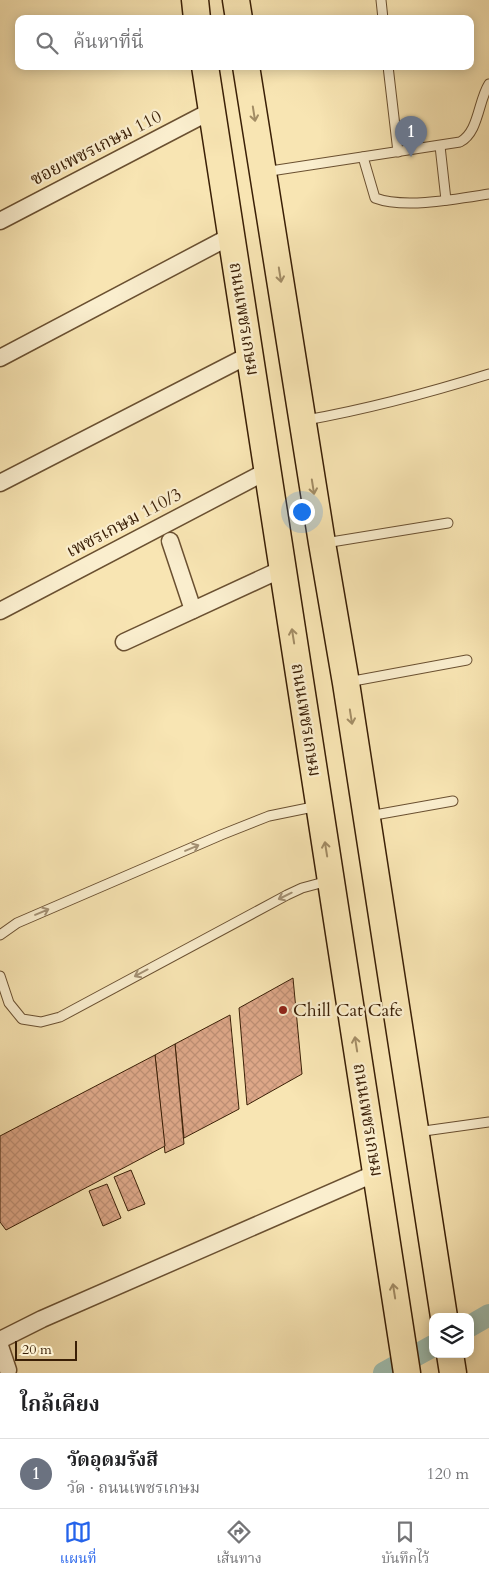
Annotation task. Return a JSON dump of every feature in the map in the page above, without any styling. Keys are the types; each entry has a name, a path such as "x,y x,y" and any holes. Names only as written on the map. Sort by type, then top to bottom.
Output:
{"main road":[{"path":"195,0 197,15"},
{"path":"236,0 238,15"},
{"name":"ถนนเพชรเกษม","path":"206,70 407,1371"},
{"path":"247,70 346,683 443,1313"},
{"path":"267,471 309,461"}],"street":[{"name":"ซอยเพชรเกษม 110","path":"0,221 211,111"},
{"path":"0,358 231,236"},
{"path":"0,484 249,355"},
{"name":"เพชรเกษม 110/3","path":"0,611 267,471"},
{"path":"170,542 193,610"},
{"path":"124,642 282,569"},
{"path":"0,1340 42,1319 376,1173"},
{"path":"0,1346 6,1371"}],"lane":[{"path":"381,0 383,15"},
{"path":"388,70 398,152"},
{"path":"263,172 460,142 469,136 489,84"},
{"path":"440,146 446,200"},
{"path":"364,158 375,198 387,203 446,200 489,194"},
{"path":"303,420 357,411 407,399 489,374"},
{"path":"322,543 448,523"},
{"path":"346,683 468,660"},
{"path":"366,816 453,801"},
{"path":"0,935 17,923 221,835 269,816 319,806"},
{"path":"0,976 9,1003 22,1019 41,1022 60,1017 287,894 330,880"},
{"path":"415,1133 489,1122"}],"building":[{"path":"293,978 302,1074 247,1105 239,1008"},
{"path":"230,1015 239,1109 184,1138 175,1044"},
{"path":"175,1044 184,1144 165,1153 155,1055"},
{"path":"155,1055 165,1146 6,1230 0,1222 0,1136"},
{"path":"131,1170 145,1204 128,1211 114,1177"},
{"path":"107,1184 121,1218 103,1226 89,1191"}],"waterway":[{"path":"474,1324 489,1315"},
{"path":"384,1373 429,1348"}],"place":[{"name":"วัดอุดมรังสี","path":"411,157"},
{"name":"Chill Cat Cafe","path":"283,1010"}]}
